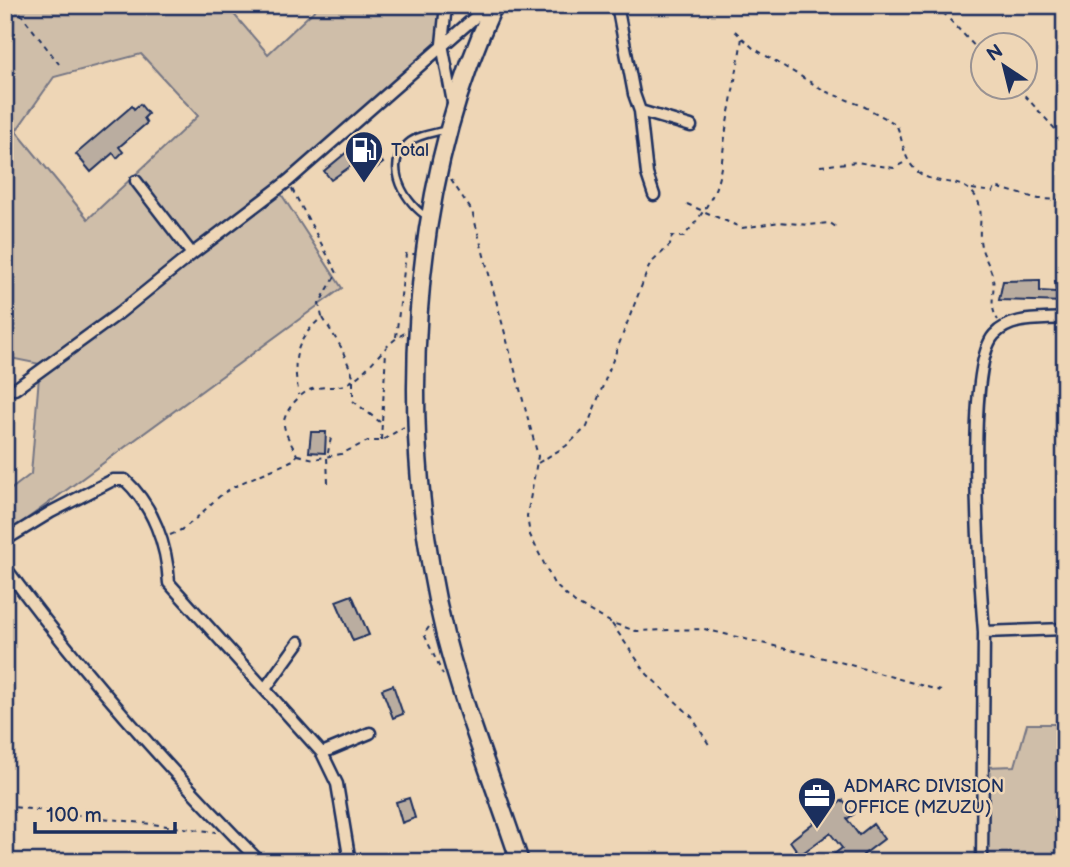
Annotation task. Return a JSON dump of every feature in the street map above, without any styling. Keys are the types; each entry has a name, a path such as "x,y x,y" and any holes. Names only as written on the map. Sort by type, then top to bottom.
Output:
{"highway":[{"path":"492,5 448,129 424,269 416,369 419,460 427,546 445,636 520,862"}],"street":[{"path":"446,5 442,47 454,110"},
{"path":"15,389 118,314 288,181 492,5"},
{"path":"617,5 634,94 640,111 648,174 654,195"},
{"path":"640,111 691,126"},
{"path":"136,181 192,254"},
{"path":"982,862 984,632 977,534 977,440 983,358 989,341 1003,327 1016,322 1065,318"},
{"path":"5,541 51,512 113,480 125,480 138,493 155,522 168,563 169,583 322,753 337,784 351,862"},
{"path":"5,567 136,730 260,862"},
{"path":"984,632 1065,629"},
{"path":"265,690 299,642"},
{"path":"322,753 370,733"}],"lane":[{"path":"431,219 410,204 401,191 400,155 405,145 414,139 448,129"}],"path":[{"path":"14,5 59,64"},
{"path":"936,5 968,39"},
{"path":"735,31 752,48 827,92 863,106 896,124 908,160 919,173 939,182 958,182 971,189 993,192 995,187 1039,199 1065,200"},
{"path":"537,463 566,446 587,427 650,264 670,244 672,236 683,237 706,210 717,190 724,162 742,37"},
{"path":"1031,102 1065,140"},
{"path":"820,166 856,162 894,168 908,160"},
{"path":"441,167 472,211 537,463 527,516 536,554 561,590 575,603 612,623 636,631 704,629 840,662 941,691"},
{"path":"288,181 337,272 319,304 322,317 341,347 354,379 353,401 381,423"},
{"path":"971,189 980,204 979,240 993,275 990,303 1003,327"},
{"path":"687,204 742,228 780,222 808,225 830,223 836,227"},
{"path":"396,338 406,254 415,255 424,269"},
{"path":"299,396 294,372 299,344 303,334 322,317"},
{"path":"297,455 284,425 284,418 299,396 312,389 342,387 386,350 396,338 419,324"},
{"path":"382,441 386,350"},
{"path":"160,540 179,532 201,509 230,489 273,470 297,455 314,459 327,457 368,441 382,441 412,424"},
{"path":"328,483 327,457 331,438"},
{"path":"612,623 647,674 692,717 711,748"},
{"path":"5,806 233,835"}],"shaded area":[{"path":"5,5 226,5 268,54 320,5 442,5 440,44 276,186 342,288 5,535 5,494 31,474 40,364 5,357","holes":["141,54 198,116 88,219 16,131 54,77"]},
{"path":"1027,724 1065,724 1065,862 987,862 984,767 1015,766"}],"building":[{"path":"140,104 148,114 144,118 147,123 119,147 123,152 117,158 113,153 91,172 76,154 132,106 134,109"},
{"path":"365,137 383,163 368,174 358,161 331,180 324,171"},
{"path":"1040,280 1040,291 1056,292 1055,281 1065,281 1065,302 999,300 1003,281"},
{"path":"311,432 326,432 325,453 309,452"},
{"path":"352,595 369,635 353,641 336,601"},
{"path":"393,685 403,714 393,718 382,689"},
{"path":"409,798 415,818 402,823 396,802"},
{"path":"843,800 854,814 847,819 859,835 873,824 884,839 863,855 868,862 824,862 842,848 830,833 800,855 790,841"}],"place":[{"name":"Total","path":"364,184"},
{"name":"ADMARC DIVISION OFFICE (MZUZU)","path":"817,830"}]}
